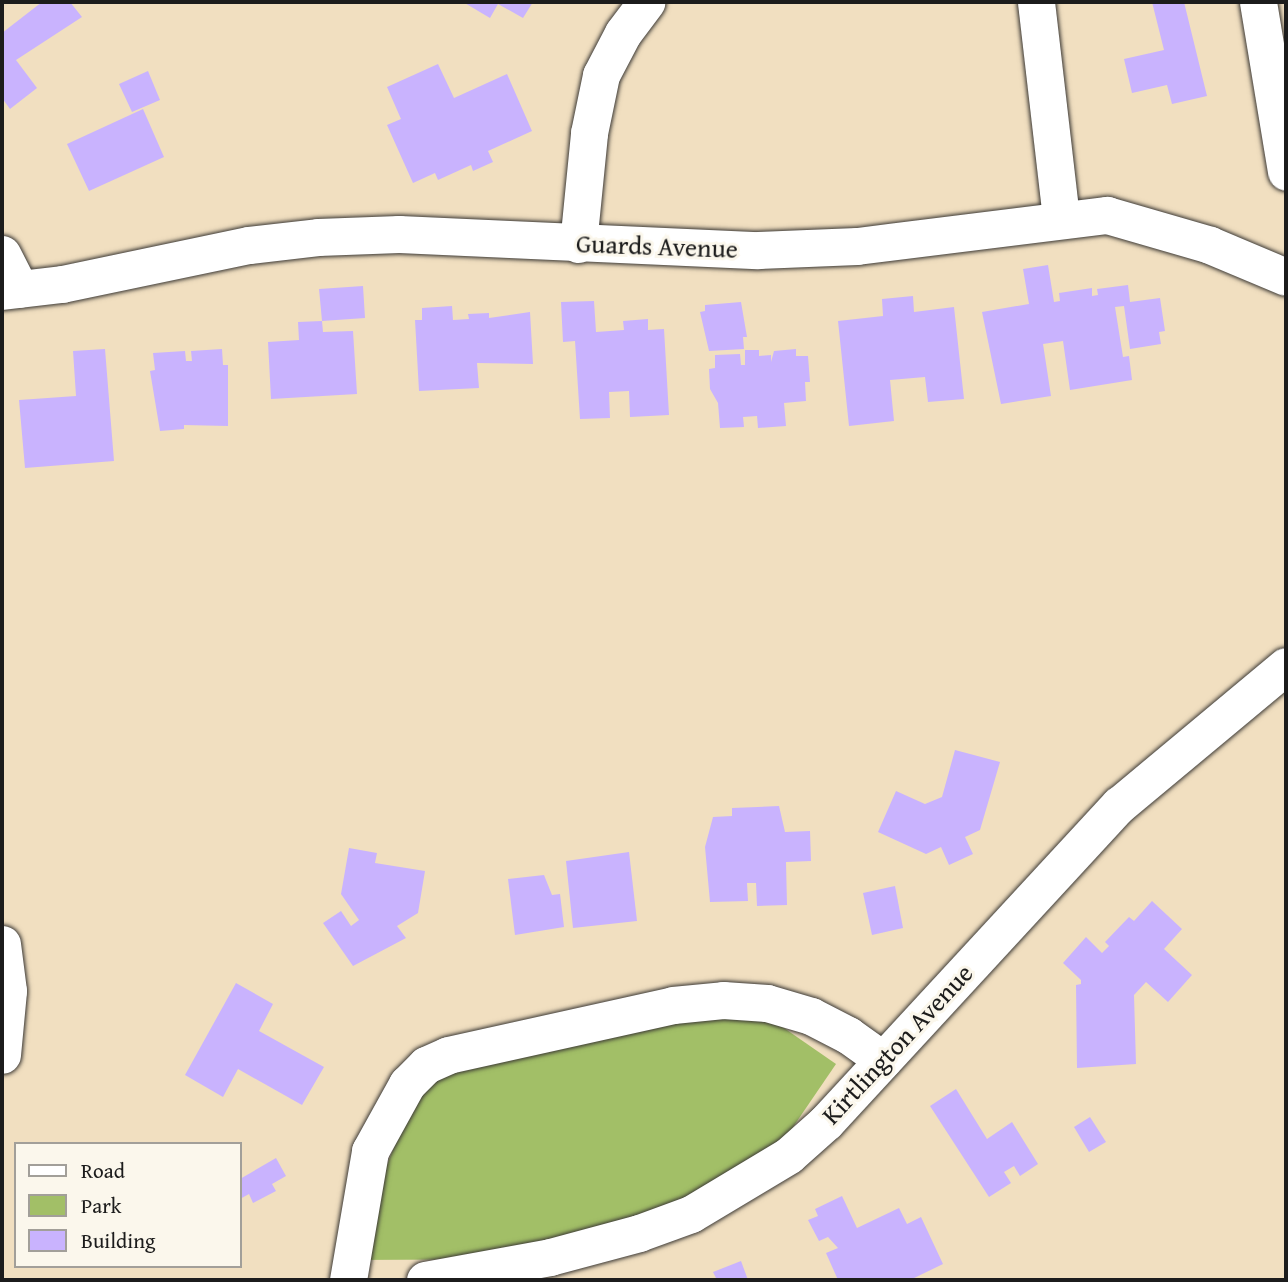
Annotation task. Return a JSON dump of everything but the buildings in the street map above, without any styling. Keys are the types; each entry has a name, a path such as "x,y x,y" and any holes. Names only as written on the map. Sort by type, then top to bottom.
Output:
{"street":[{"path":"578,244 589,133 601,75 623,33 646,2"},
{"path":"1036,2 1060,218"},
{"path":"1258,2 1286,172"},
{"name":"Guards Avenue","path":"2,254 11,290 296,238 399,234 758,250 857,246 1060,218 1128,217 1286,277"},
{"name":"Kirtlington Avenue","path":"425,1280 550,1257 691,1214 789,1155 826,1122 1119,805 1286,666"},
{"path":"2,944 8,991 2,1055"},
{"path":"348,1280 370,1152 407,1084 426,1065 448,1055 673,1005 723,1000 767,1003 811,1016 848,1035 883,1060"}],"green space":[{"path":"745,1001 836,1064 761,1174 535,1259 350,1260 426,1065"}]}
